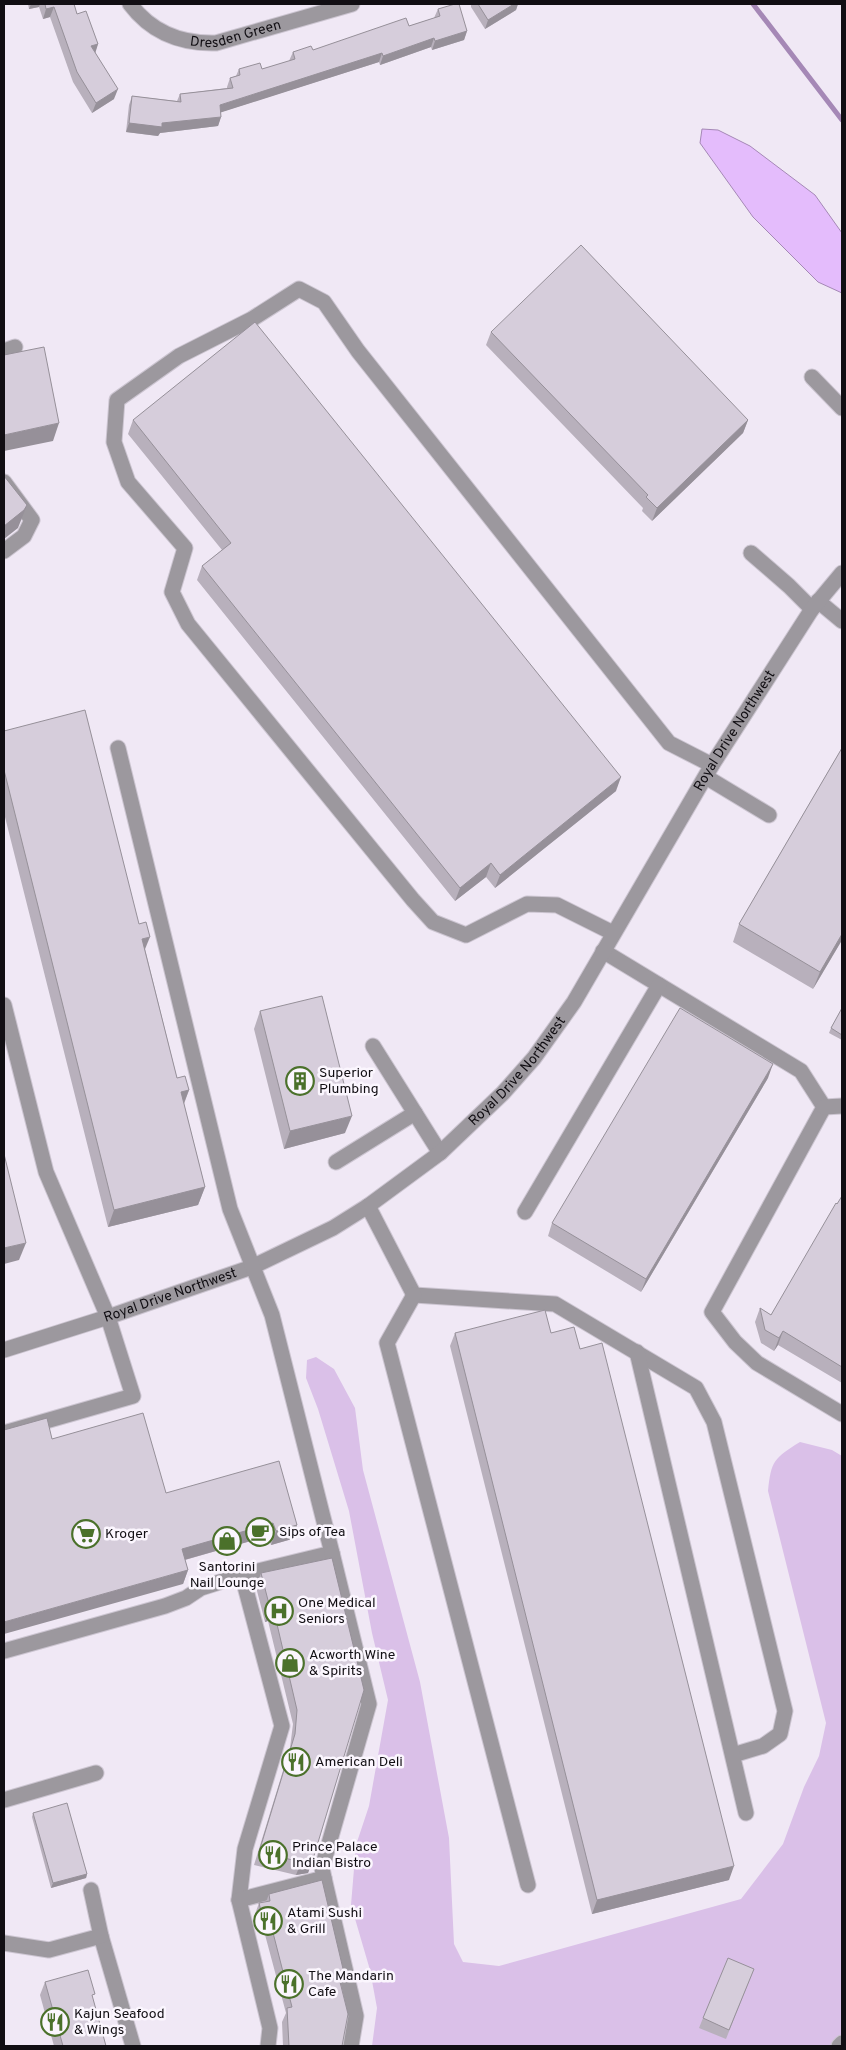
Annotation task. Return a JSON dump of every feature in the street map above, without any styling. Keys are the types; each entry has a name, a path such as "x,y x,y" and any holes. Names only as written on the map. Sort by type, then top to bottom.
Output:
{"street":[{"name":"Dresden Green","path":"130,4 148,24 162,33 202,44 216,43 352,4"},
{"path":"614,934 557,905 527,904 466,935 433,922 188,624 172,592 183,560 184,548 128,482 114,442 117,400 179,356 252,319 299,289 324,302 358,351 669,743 769,816"},
{"path":"812,378 842,408"},
{"path":"4,482 32,520 24,536 4,551"},
{"path":"750,554 815,605 842,621"},
{"name":"Royal Drive Northwest","path":"4,1350 108,1317 252,1267 333,1228 368,1206 440,1153 503,1093 534,1058 574,1002 709,771 815,605 842,573"},
{"path":"118,748 230,1209 272,1315 369,1704 322,1868 356,2016 351,2046"},
{"path":"603,951 801,1071 824,1107"},
{"path":"525,1212 659,985"},
{"path":"4,1005 46,1172 108,1317 133,1396 4,1433"},
{"path":"373,1046 440,1153"},
{"path":"824,1107 842,1106"},
{"path":"824,1107 712,1312 735,1342 757,1364 842,1414"},
{"path":"336,1162 415,1113"},
{"path":"368,1206 414,1295"},
{"path":"414,1295 555,1304 696,1388 714,1422 785,1711 780,1734 764,1746 733,1755"},
{"path":"414,1295 387,1343 528,1885"},
{"path":"637,1352 746,1812"},
{"path":"4,1651 165,1606 186,1598 202,1588 242,1575 332,1552"},
{"path":"242,1575 282,1726 245,1849 239,1900 270,2028 268,2046"},
{"path":"4,1800 96,1773"},
{"path":"239,1900 324,1878"},
{"path":"92,1890 101,1936 133,2046"},
{"path":"4,1943 49,1950 101,1936"},
{"path":"839,2046 842,2042"}],"shaded area":[{"path":"702,129 718,130 750,146 815,195 842,233 842,293 818,282 753,217 700,143"},
{"path":"316,1357 334,1369 355,1408 363,1470 420,1682 449,1838 454,1944 463,1962 499,1966 741,1899 783,1844 804,1787 819,1756 826,1723 768,1491 769,1481 775,1461 784,1452 800,1442 832,1450 842,1456 842,2046 372,2046 377,2008 370,1970 351,1905 356,1845 369,1806 388,1700 372,1633 349,1511 318,1409 306,1378 307,1360"}],"building":[{"path":"45,4 74,4 77,14 86,11 98,44 91,46 118,89 96,103 77,72 54,7 46,9"},
{"path":"459,4 467,31 435,41 434,38 383,56 382,53 220,105 221,117 162,123 162,127 129,123 132,96 181,102 180,94 233,88 230,78 240,75 239,69 260,63 262,69 295,59 293,52 311,46 313,50 406,18 409,26 440,16 438,9"},
{"path":"478,4 514,4 488,20"},
{"path":"581,245 748,420 657,508 646,497 648,495 491,332"},
{"path":"255,322 621,777 500,875 491,863 460,888 202,566 231,543 133,420"},
{"path":"44,347 59,423 4,435 4,355"},
{"path":"4,476 27,505 24,510 4,526"},
{"path":"85,710 139,924 146,922 150,937 142,939 177,1078 185,1076 189,1090 181,1092 205,1187 114,1210 4,770 4,731"},
{"path":"842,748 842,934 820,972 739,924"},
{"name":"Superior Plumbing","path":"322,996 352,1116 290,1131 260,1011"},
{"path":"680,1008 773,1064 646,1279 552,1223"},
{"path":"842,1008 842,1035 831,1028"},
{"path":"4,1154 26,1243 4,1248"},
{"path":"842,1196 842,1367 783,1331 779,1338 765,1330 760,1308 771,1315 836,1203"},
{"path":"545,1310 551,1333 574,1327 580,1349 602,1343 734,1866 597,1900 455,1333"},
{"name":"Kroger","path":"143,1413 166,1493 279,1461 297,1525 276,1531 273,1523 182,1549 188,1570 4,1622 4,1430 47,1418 52,1439"},
{"path":"332,1558 364,1690 313,1859 301,1862 259,1852 295,1734 297,1710 273,1607 270,1608 261,1573"},
{"path":"67,1803 87,1874 53,1883 33,1813"},
{"path":"322,1880 344,1973 338,1974 348,2014 342,2046 289,2046 287,2008 292,2007 269,1917 263,1919 259,1903 270,1901 269,1894"},
{"path":"728,1958 754,1969 729,2030 703,2018"},
{"path":"88,1970 95,1994 92,1995 106,2046 63,2046 45,1982"}],"waterway":[{"path":"753,4 842,120"}],"place":[{"name":"Superior Plumbing","path":"300,1081"},
{"name":"Sips of Tea","path":"260,1532"},
{"name":"Kroger","path":"86,1534"},
{"name":"Santorini Nail Lounge","path":"227,1541"},
{"name":"One Medical Seniors","path":"279,1611"},
{"name":"Acworth Wine & Spirits","path":"290,1663"},
{"name":"American Deli","path":"296,1762"},
{"name":"Prince Palace Indian Bistro","path":"273,1855"},
{"name":"Atami Sushi & Grill","path":"268,1921"},
{"name":"The Mandarin Cafe","path":"289,1984"},
{"name":"Kajun Seafood & Wings","path":"55,2022"}]}
